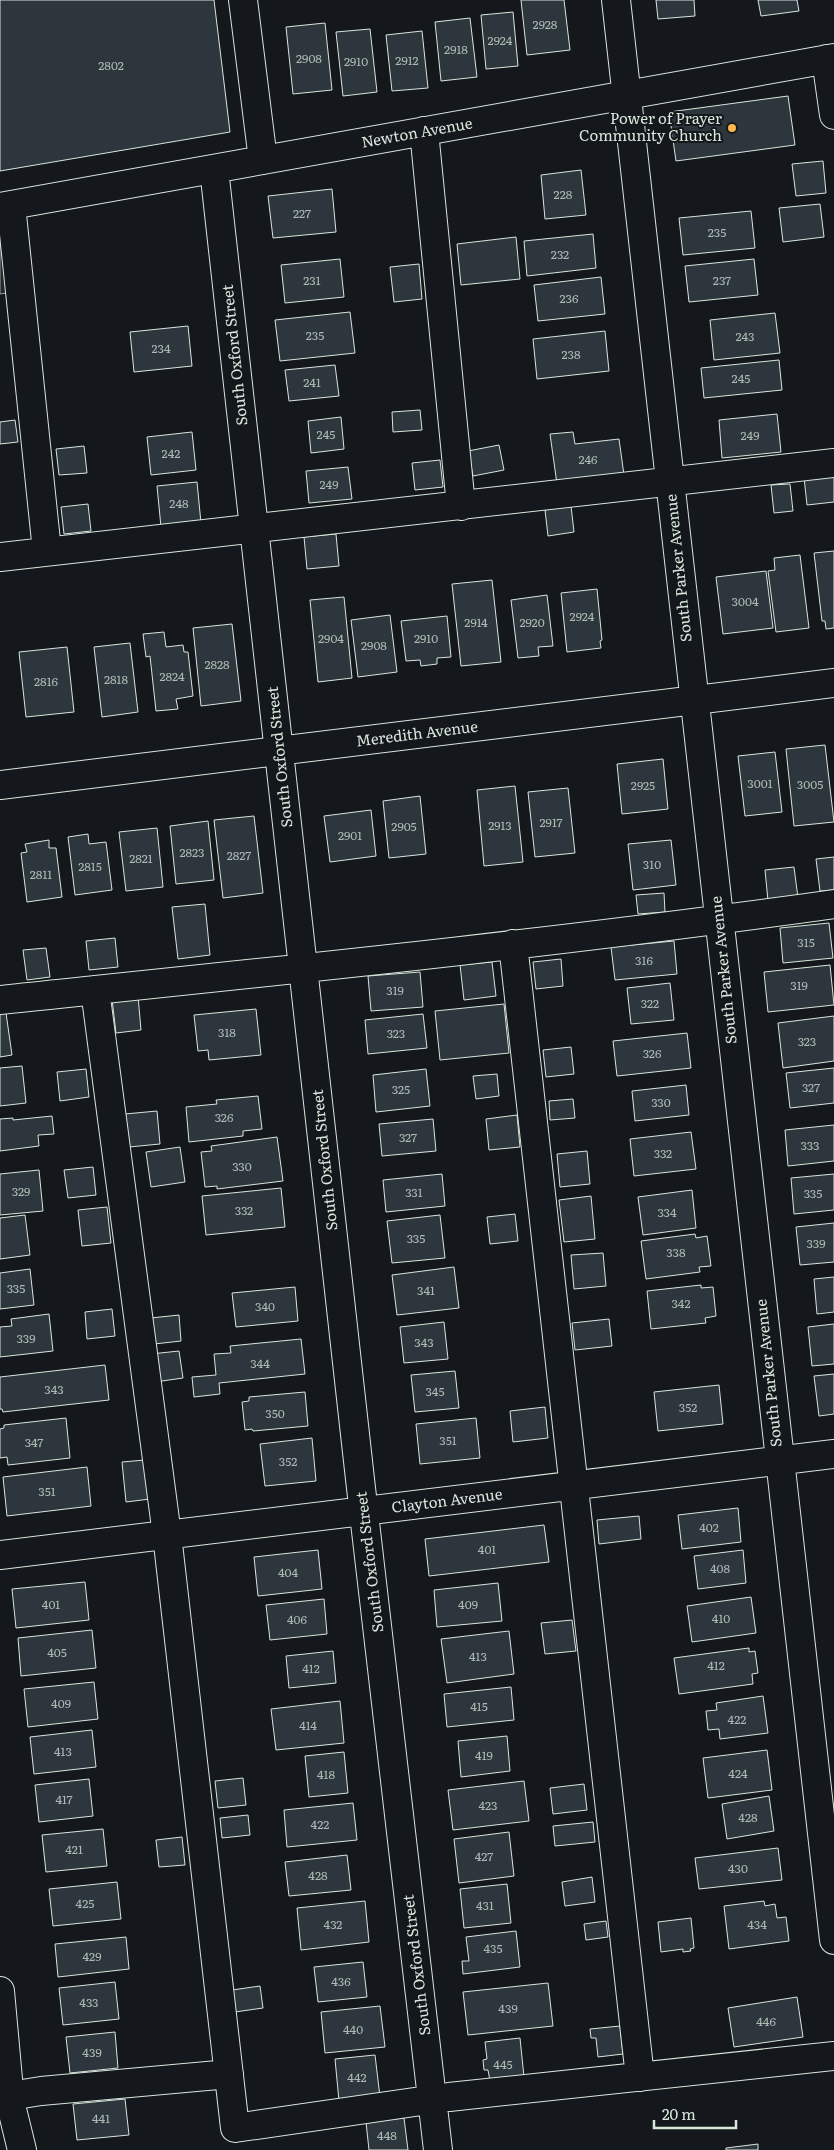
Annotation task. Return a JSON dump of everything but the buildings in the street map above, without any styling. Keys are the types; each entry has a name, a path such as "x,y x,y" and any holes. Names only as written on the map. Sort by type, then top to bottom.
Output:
{"street":[{"path":"243,0 263,160"},
{"name":"South Parker Avenue","path":"616,0 834,1940"},
{"path":"830,58 834,115"},
{"name":"Newton Avenue","path":"6,206 830,58"},
{"path":"424,132 461,506"},
{"name":"South Oxford Street","path":"214,169 364,1511 438,2150"},
{"path":"6,206 47,551"},
{"path":"0,557 461,506 834,462"},
{"name":"Meredith Avenue","path":"0,785 834,683"},
{"path":"0,1000 513,944 718,920 834,904"},
{"path":"513,944 572,1486 640,2077"},
{"path":"95,990 167,1535 235,2128 432,2099 834,2056"},
{"name":"Clayton Avenue","path":"0,1555 834,1454"},
{"path":"0,1991 2,2029 10,2098 22,2150"},
{"path":"10,2098 41,2091 229,2074"},
{"path":"0,2130 10,2098"}],"shaded area":[{"path":"0,240 7,293 0,294"}],"place":[{"name":"Power of Prayer Community Church","path":"732,128"}]}
